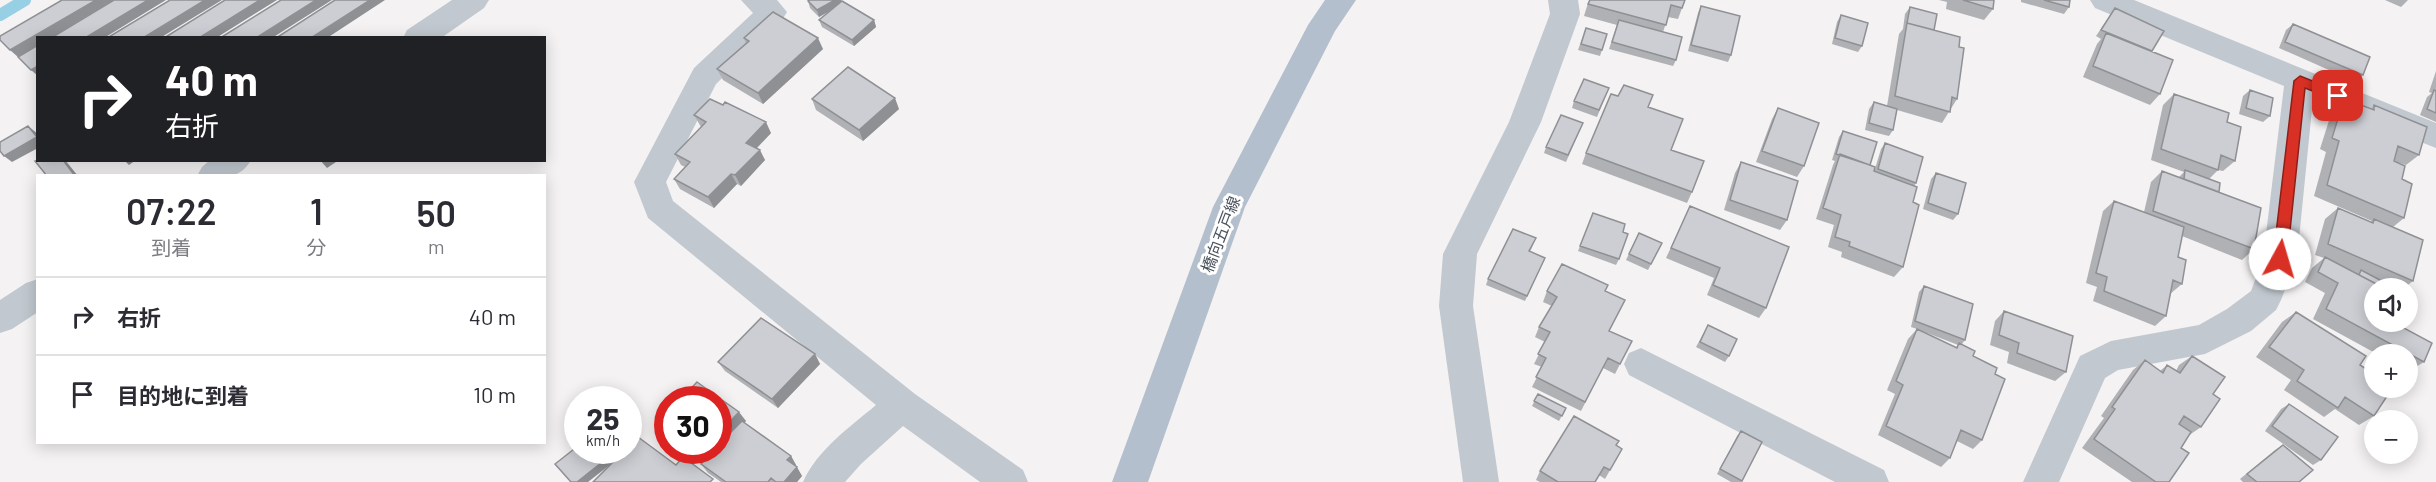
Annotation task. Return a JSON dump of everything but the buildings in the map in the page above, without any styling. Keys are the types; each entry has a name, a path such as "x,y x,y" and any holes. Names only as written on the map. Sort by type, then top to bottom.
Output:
{"main road":[{"name":"橋向五戸線","path":"1130,482 1228,207 1323,25 1341,0"}],"street":[{"path":"421,36 474,0"},
{"path":"756,0 772,12 705,76 650,182 659,209 902,405 1010,482"},
{"path":"1481,482 1456,306 1460,254 1525,122 1565,14 1563,0"},
{"path":"2105,0 2436,136"},
{"path":"2041,482 2092,367 2111,356 2205,339 2239,320 2264,300 2280,259 2300,81"},
{"path":"216,174 232,162"},
{"path":"0,318 36,294"},
{"path":"1641,364 1871,482"},
{"path":"821,482 848,452 902,405"}],"waterway":[{"path":"0,15 25,0"}],"route":[{"path":"2280,259 2300,81 2338,96"}]}
